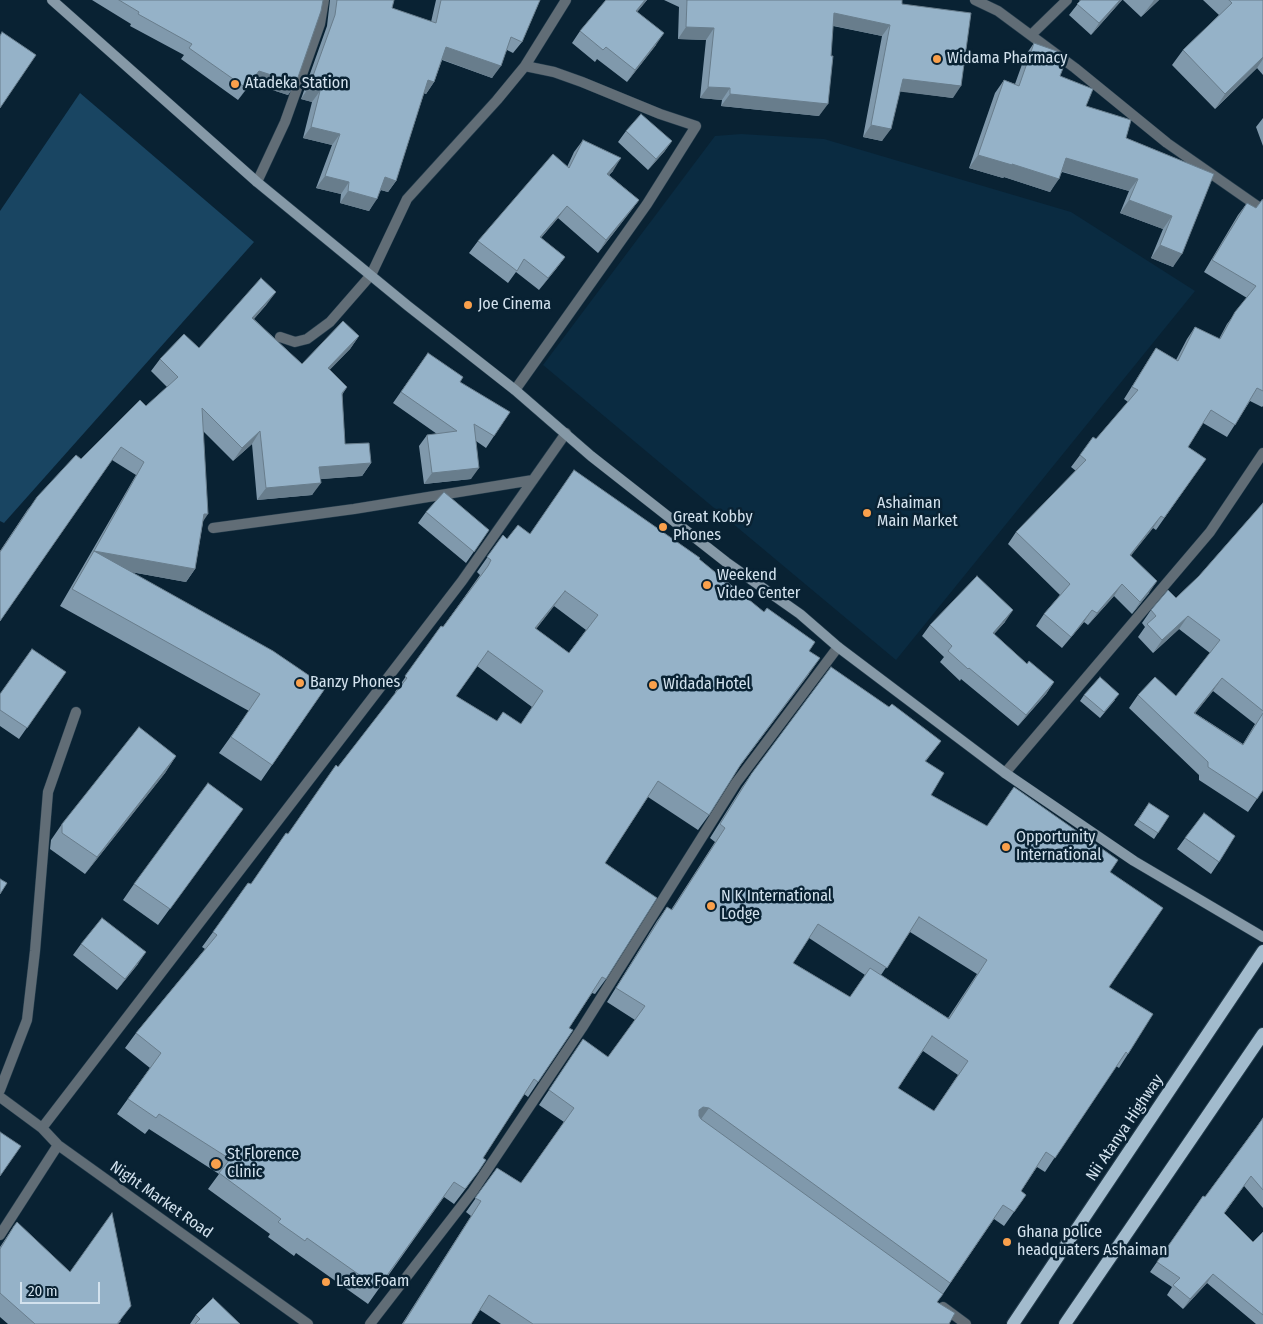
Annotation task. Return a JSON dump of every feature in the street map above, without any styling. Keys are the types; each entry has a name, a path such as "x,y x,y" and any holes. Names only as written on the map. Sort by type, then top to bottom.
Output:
{"main road":[{"path":"52,0 257,182 515,390 566,432 591,456 726,562 800,614 838,647 1005,773 1134,861 1263,937"},
{"name":"Nii Atanya Highway","path":"1014,1324 1263,951"},
{"path":"1065,1324 1263,1034"}],"street":[{"path":"257,182 285,122 320,24 324,0"},
{"path":"280,337 294,342 307,339 330,322 371,274 406,199 497,100 525,66 566,0"},
{"path":"975,0 998,11 1031,35 1075,68 1167,143 1263,210"},
{"path":"1031,35 1067,0"},
{"path":"515,390 647,204 696,126 660,114 554,72 525,66"},
{"path":"42,1128 462,581 566,432"},
{"path":"1005,773 1210,532 1263,453"},
{"path":"213,528 354,509 533,480"},
{"path":"370,1324 473,1191 582,1028 736,783 838,647"},
{"path":"0,1090 27,1020 35,951 48,792 76,712"},
{"name":"Night Market Road","path":"0,1097 42,1128 58,1145 308,1324"},
{"path":"0,1235 58,1145"},
{"path":"934,1301 966,1324"}],"shaded area":[{"path":"80,93 254,242 4,523 0,521 0,211"},
{"name":"Ashaiman Main Market","path":"741,134 824,139 1071,212 1195,291 896,660 543,365 715,136"}],"building":[{"path":"119,0 323,0 321,11 296,83 259,71 246,88 189,48 192,44 138,14 139,12"},
{"path":"337,0 394,0 392,8 436,23 441,0 540,0 522,42 511,37 501,66 446,47 434,82 428,80 396,181 385,177 377,199 348,191 349,182 325,176 340,134 311,127 320,91 309,87 335,15"},
{"path":"606,0 645,0 636,11 664,33 635,70 606,47 603,50 580,31"},
{"path":"687,0 902,0 902,4 971,13 961,86 903,79 891,129 871,125 890,25 834,13 831,56 833,56 828,104 730,94 730,88 708,87 714,28 686,27"},
{"path":"1081,0 1120,0 1099,23 1077,4"},
{"path":"1229,0 1263,0 1263,57 1225,94 1183,50 1232,3"},
{"path":"2,32 36,55 0,108 0,36"},
{"path":"1034,43 1068,55 1060,76 1093,89 1086,106 1131,120 1126,138 1214,174 1182,254 1160,245 1172,216 1129,200 1138,179 1066,158 1059,179 978,155 1004,80 1019,86"},
{"path":"641,114 672,141 656,159 626,131"},
{"path":"583,140 621,158 607,174 639,200 606,240 567,206 540,237 565,257 548,278 524,259 517,271 478,241 553,154 569,168"},
{"path":"1262,200 1263,391 1257,388 1235,425 1211,410 1188,447 1206,459 1164,518 1161,516 1130,555 1157,581 1140,602 1122,584 1097,613 1092,610 1071,637 1044,614 1070,584 1016,532 1086,460 1080,455 1093,437 1096,439 1138,390 1132,387 1156,348 1178,361 1195,327 1220,339 1235,312 1256,286 1212,260 1247,203 1256,208"},
{"path":"261,278 276,292 252,318 302,364 343,321 359,336 328,368 347,387 342,393 345,444 369,443 371,463 319,467 321,483 266,488 260,431 242,448 202,408 208,514 204,514 195,569 94,551 144,462 121,447 0,621 0,552 37,497 76,455 81,459 140,400 146,406 178,377 160,359 184,334 199,348"},
{"path":"428,353 463,377 460,382 510,412 494,436 474,424 479,468 432,473 427,435 457,431 401,392"},
{"path":"574,470 700,558 764,612 767,608 815,642 809,651 820,658 741,764 709,815 658,781 605,863 657,898 606,979 602,977 569,1028 573,1030 538,1082 534,1079 483,1158 486,1160 478,1172 465,1189 454,1182 378,1288 307,1238 305,1241 278,1222 281,1219 219,1173 230,1159 159,1114 156,1118 128,1099 161,1053 136,1033 217,935 213,932 248,883 251,884 336,765 338,767 407,678 405,676 441,626 443,627 488,566 491,560 487,557 503,535 507,539 518,525 530,534","holes":["565,591 598,615 569,653 535,628","488,651 543,691 521,724 503,712 497,721 456,696"]},
{"path":"444,492 489,530 474,552 426,512"},
{"path":"1263,503 1263,711 1222,678 1194,713 1243,745 1263,713 1263,790 1257,799 1208,767 1208,762 1138,695 1155,677 1176,696 1220,640 1188,616 1162,640 1147,624 1156,616 1151,610 1168,590 1176,598 1199,576"},
{"path":"94,551 273,651 326,687 272,765 231,737 260,694 72,589"},
{"path":"977,576 1013,610 993,633 1027,664 1029,661 1054,682 1026,715 948,651 952,646 930,625"},
{"path":"32,649 66,672 27,728 0,710 0,694"},
{"path":"831,667 889,707 892,704 941,741 925,761 944,773 931,795 987,826 1014,787 1118,860 1110,872 1163,908 1109,987 1153,1014 1128,1054 1126,1052 1055,1158 1046,1152 1021,1191 1026,1195 1014,1212 1003,1205 950,1283 709,1108 703,1107 699,1110 701,1119 943,1294 937,1302 955,1313 949,1324 533,1324 489,1295 471,1324 403,1324 481,1201 475,1198 497,1168 521,1183 574,1108 549,1090 583,1039 608,1057 645,1006 616,988 667,907 672,910 725,828 720,824 752,773","holes":["919,917 987,960 949,1019 870,968 850,997 793,963 818,924 887,968","932,1036 968,1061 934,1111 898,1088"]},
{"path":"1100,677 1119,694 1104,712 1084,695"},
{"path":"139,727 176,756 97,857 62,833 62,824"},
{"path":"208,783 243,809 170,909 134,884"},
{"path":"1149,803 1169,816 1158,833 1138,820"},
{"path":"1204,813 1235,836 1219,862 1185,838"},
{"path":"0,879 7,883 0,894"},
{"path":"102,918 146,952 125,979 81,944"},
{"path":"1263,1118 1263,1190 1251,1176 1224,1213 1253,1242 1263,1232 1263,1315 1213,1274 1190,1299 1173,1285 1180,1278 1157,1262 1203,1196 1205,1197"},
{"path":"0,1132 21,1146 0,1176"},
{"path":"112,1213 131,1306 117,1324 35,1324 0,1293 0,1249 17,1222 70,1272"},
{"path":"213,1298 240,1324 195,1324 200,1319 196,1315"}],"place":[{"name":"Widama Pharmacy","path":"937,59"},
{"name":"Atadeka Station","path":"235,84"},
{"name":"Joe Cinema","path":"468,305"},
{"name":"Ashaiman Main Market","path":"867,513"},
{"name":"Great Kobby Phones","path":"663,527"},
{"name":"Weekend Video Center","path":"707,585"},
{"name":"Banzy Phones","path":"300,683"},
{"name":"Widada Hotel","path":"653,685"},
{"name":"Opportunity International","path":"1006,847"},
{"name":"N K International Lodge","path":"711,906"},
{"name":"St Florence Clinic","path":"216,1164"},
{"name":"Ghana police headquaters Ashaiman","path":"1007,1242"},
{"name":"Latex Foam","path":"326,1282"}]}
